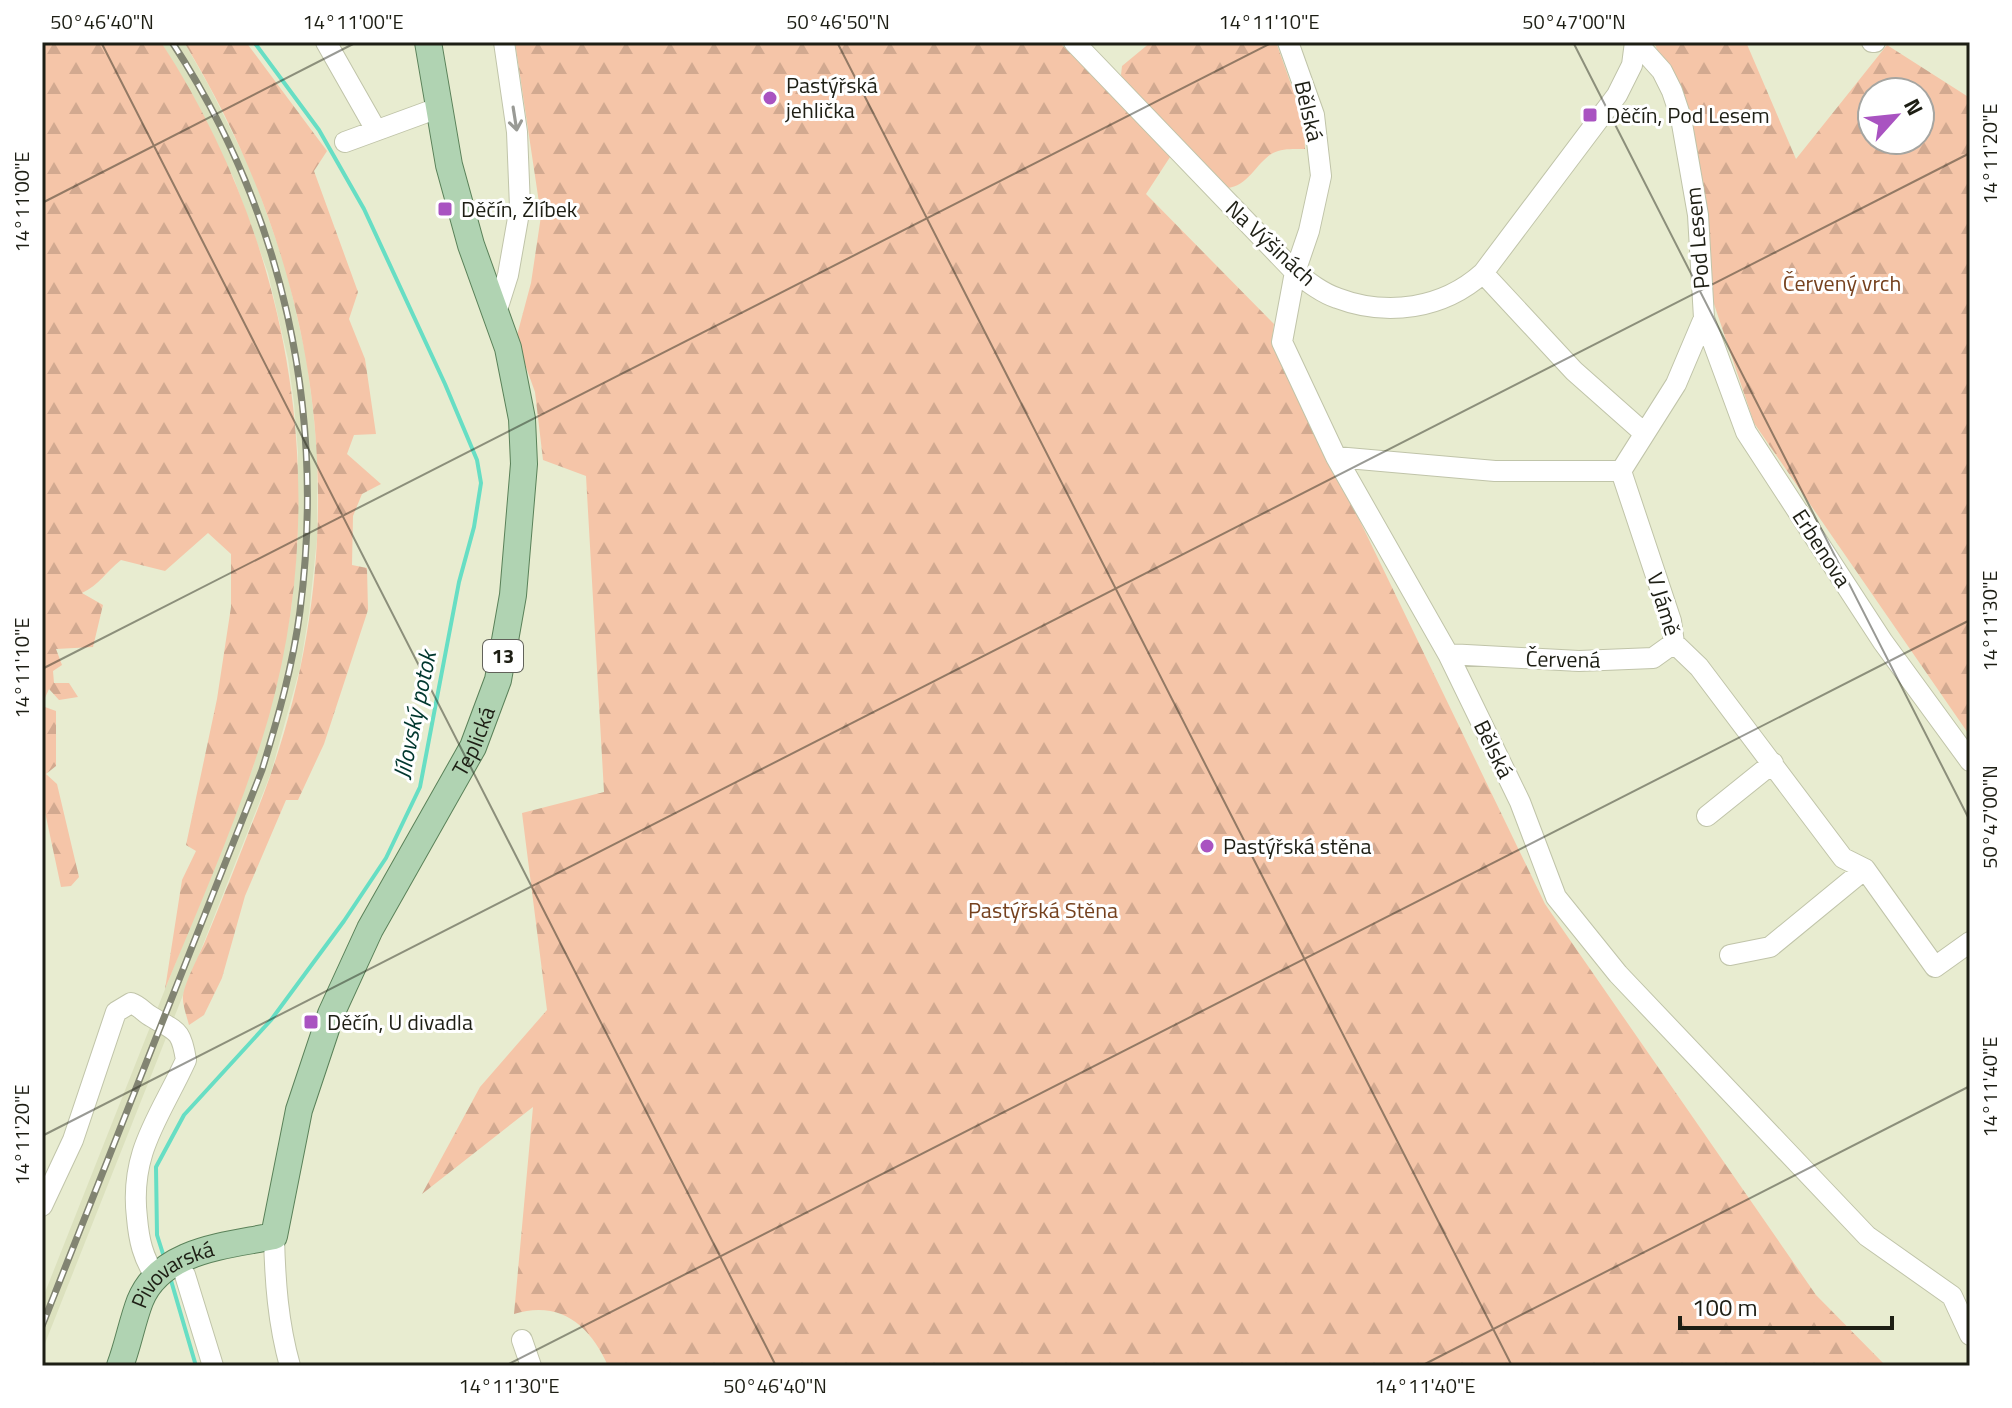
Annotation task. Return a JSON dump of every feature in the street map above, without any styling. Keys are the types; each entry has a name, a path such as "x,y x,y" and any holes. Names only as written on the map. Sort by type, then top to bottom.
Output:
{"main road":[{"name":"Teplická","path":"274,1236 299,1110 331,1014 370,929 473,747 498,680 513,595 524,464 522,419 496,313 458,202 428,42"},
{"name":"Pivovarská","path":"120,1366 141,1299 170,1271 202,1252 274,1236"}],"street":[{"path":"326,42 376,130"},
{"path":"496,313 508,275 520,207 517,132 504,42"},
{"name":"Na Výšinách","path":"1074,42 1295,272 1339,299 1380,309 1395,309 1444,298 1471,284 1483,273 1617,95 1632,65 1636,42"},
{"name":"Bělská","path":"1288,42 1314,115 1321,176 1309,231 1295,272 1282,342 1336,457 1448,654 1520,802 1556,897 1618,974 1867,1236 1961,1294 1970,1335"},
{"name":"Pod Lesem","path":"1636,42 1662,71 1681,118 1698,215 1704,318 1676,384 1644,433"},
{"path":"345,142 438,108"},
{"path":"1336,457 1495,471 1621,471 1644,433 1574,371 1483,273"},
{"name":"Erbenova","path":"1704,318 1746,432 1883,642 1970,761"},
{"name":"V Jámě","path":"1621,471 1671,621 1674,643 1699,667 1843,858 1865,869 1935,967 1970,942"},
{"name":"Červená","path":"1448,654 1579,661 1653,658 1674,643"},
{"path":"1707,816 1773,763"},
{"path":"1730,955 1770,947 1865,869"},
{"path":"42,1206 73,1140 116,1012 131,1003 141,1007 151,1017 172,1027 184,1045 186,1060 142,1147 135,1176 135,1204 143,1257 170,1271 213,1366"},
{"name":"Teplická","path":"274,1236 279,1322 290,1366"},
{"path":"522,1340 531,1366"}],"shaded area":[{"path":"161,42 184,42 209,86 252,172 286,268 306,356 312,401 317,451 317,539 300,668 271,773 42,1351 42,1300 253,767 281,664 291,610 298,537 298,452 294,403 288,359 268,273 234,179 192,95"}],"green space":[{"path":"42,42 161,42 206,119 242,199 269,282 288,368 297,455 297,542 288,629 269,716 247,786 165,989 182,880 196,851 186,845 217,699 231,607 231,554 208,533 165,571 121,560 82,593 103,605 93,647 56,649 62,665 53,671 54,683 69,683 78,697 59,700 49,689 44,700 45,707 56,711 56,766 46,774 57,784 79,877 71,886 61,887 42,798"},
{"path":"184,42 246,42 327,151 314,171 358,292 349,319 365,359 376,434 354,435 347,454 381,484 362,494 353,516 352,565 367,568 368,610 324,744 298,800 286,800 245,896 222,978 204,1015 189,1025 183,1003 184,990 264,793 294,696 312,599 318,503 313,408 297,314 269,221 232,130"},
{"name":"Pastýřská Stěna","path":"515,42 1059,42 1172,154 1146,194 1274,324 1272,339 1545,904 1816,1295 1886,1366 608,1366 592,1339 572,1319 546,1310 514,1314 533,1107 422,1194 480,1087 547,1010 522,813 604,792 586,476 543,460 535,392 516,339 531,283 541,216"},
{"path":"1151,42 1276,42 1304,121 1305,149 1273,153 1241,184 1227,188 1121,75 1122,66"},
{"name":"Červený vrch","path":"1654,42 1746,42 1796,159 1856,84 1856,156 1936,156 1936,76 1970,98 1970,736 1754,423 1714,304 1694,158 1674,91"},
{"name":"Červený vrch","path":"1887,45 1936,76 1862,76"}],"waterway":[{"name":"Jílovský potok","path":"164,1257 157,1235 156,1167 184,1115 271,1020 344,921 386,858 420,787 481,483 477,460 445,384 364,209 319,130 254,42"},
{"name":"Jílovský potok","path":"170,1277 196,1366"}],"railway":[{"path":"42,1326 262,770 284,691 300,611 307,536 307,461 300,387 287,315 268,244 242,174 210,107 172,42"}],"place":[{"name":"Pastýřská jehlička","path":"770,98"},
{"name":"Děčín, Pod Lesem","path":"1590,115"},
{"name":"Děčín, Žlíbek","path":"445,209"},
{"name":"Pastýřská stěna","path":"1207,846"},
{"name":"Děčín, U divadla","path":"311,1022"}]}
